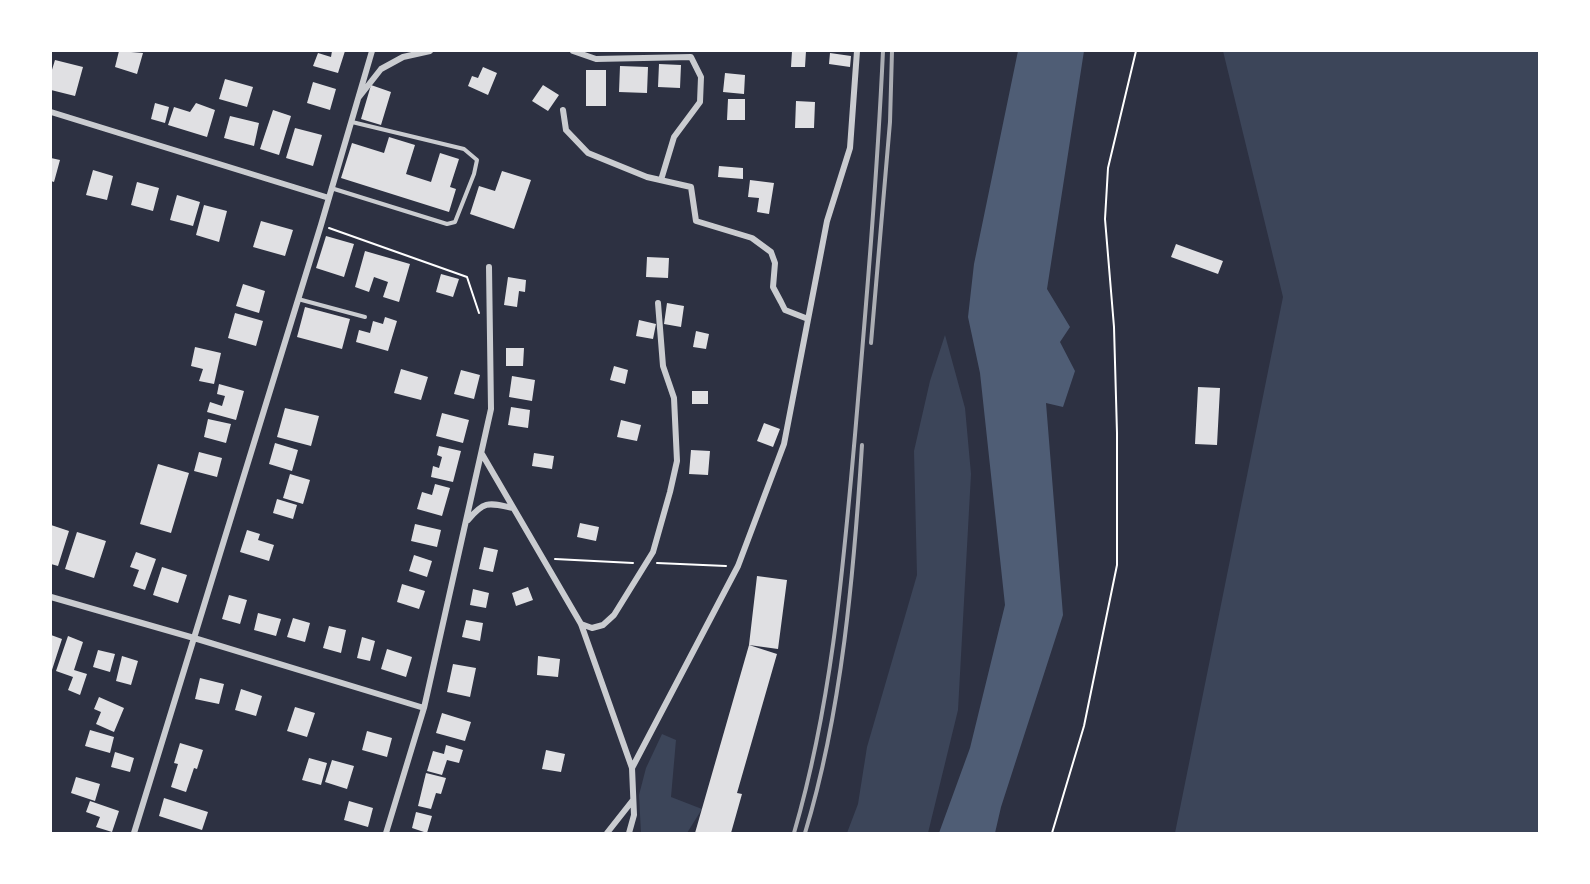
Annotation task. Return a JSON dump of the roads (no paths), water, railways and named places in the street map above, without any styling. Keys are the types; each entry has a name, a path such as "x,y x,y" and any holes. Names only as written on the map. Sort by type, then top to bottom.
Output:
{"street":[{"path":"134,833 321,225 372,51"},
{"path":"357,100 381,69 403,57 430,51"},
{"path":"573,51 596,59 691,57 701,77 700,102 675,137 661,180"},
{"path":"632,768 738,566 784,444 827,221 850,148 857,51"},
{"path":"563,110 566,130 588,153 647,177 691,187 696,221 752,238 771,252 775,263 773,287 785,310 808,319"},
{"path":"51,112 329,198"},
{"path":"386,833 424,708 491,409 489,267"},
{"path":"580,624 592,628 603,625 614,615 653,552 672,482 677,461 674,398 663,366 658,303"},
{"path":"482,453 580,624 632,768 634,815 629,833"},
{"path":"466,522 479,507 488,503 513,508"},
{"path":"51,597 424,708"},
{"path":"607,833 633,800"}],"lane":[{"path":"332,188 447,224 455,222 474,174 477,160 464,149 351,122"},
{"path":"298,299 365,317"}],"railway":[{"path":"794,833 818,735 840,586 867,291 883,51"},
{"path":"871,343 890,122 892,51"},
{"path":"805,833 818,787 837,690 850,591 862,445"}]}
